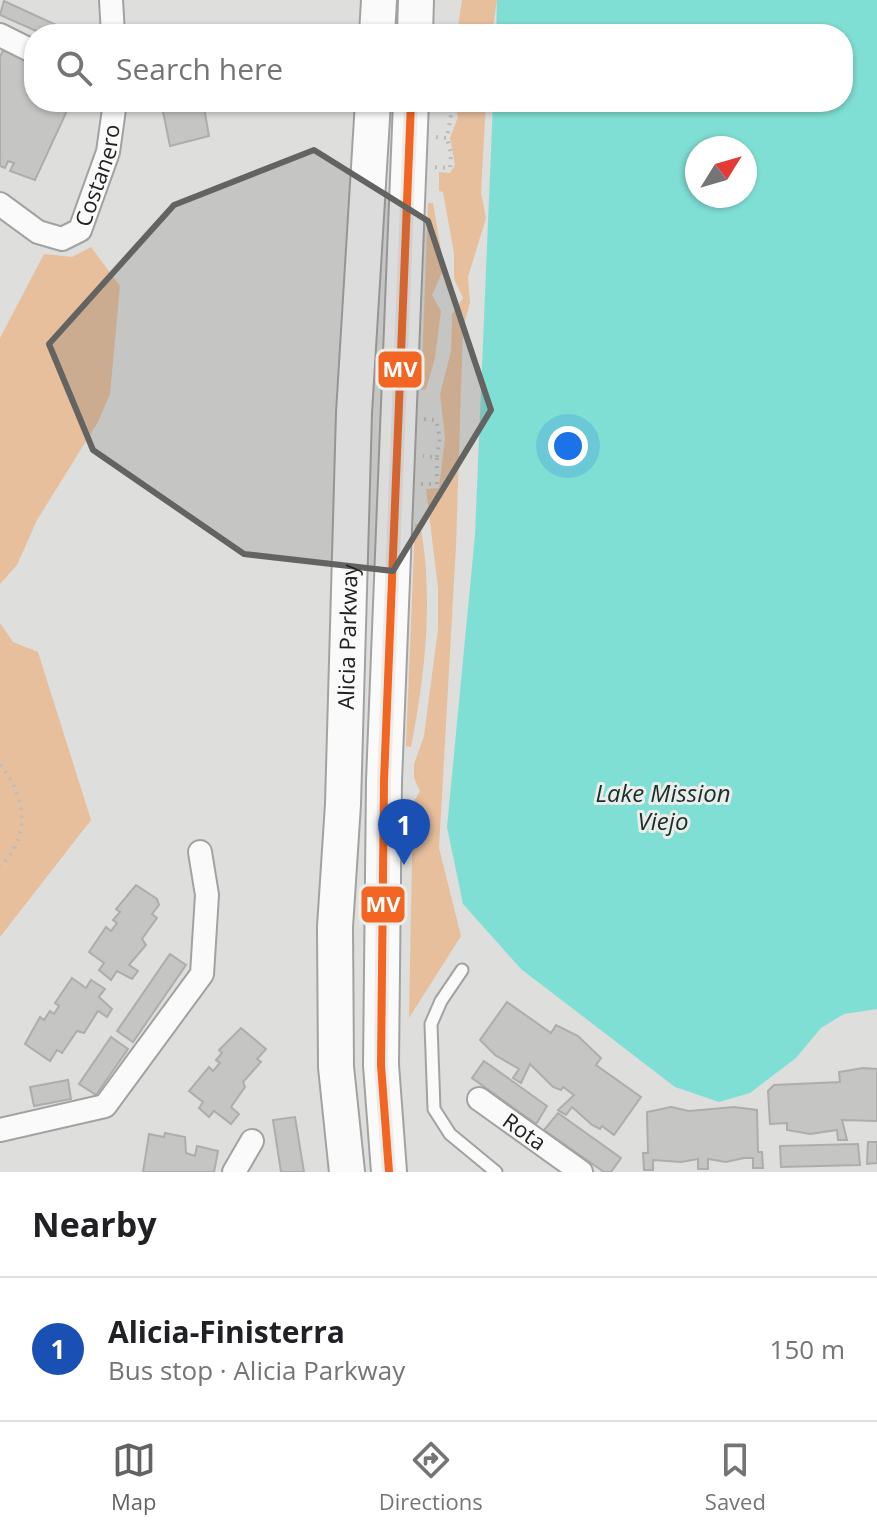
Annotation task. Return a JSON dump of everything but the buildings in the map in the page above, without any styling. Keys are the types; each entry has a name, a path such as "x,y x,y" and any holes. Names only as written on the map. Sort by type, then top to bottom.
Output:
{"main road":[{"path":"378,24 379,0"},
{"path":"415,24 416,0"},
{"name":"Alicia Parkway","path":"347,1172 336,1067 335,927 343,804 354,413 372,112"},
{"name":"Alicia Parkway","path":"389,1172 381,1065 384,781 424,112"}],"street":[{"path":"111,0 112,24"},
{"path":"0,35 24,47"},
{"name":"Costanero","path":"0,204 38,232 62,239 80,230 108,152 114,112"},
{"path":"0,1130 105,1106 202,974 207,895 200,852"},
{"name":"Rota","path":"479,1099 573,1170"},
{"path":"234,1172 252,1141"}],"lane":[{"path":"462,970 441,1001 431,1024 434,1109 450,1134 496,1172"}],"path":[{"path":"435,167 450,168 447,138 451,112"},
{"path":"436,137 447,138"},
{"path":"421,484 437,484 440,437 436,420 424,419"},
{"path":"422,455 437,457"},
{"path":"0,765 13,780 22,809 19,836 0,866"}],"highlighted area":[{"path":"314,150 428,221 491,410 393,571 244,554 93,450 49,344 174,205"}],"shaded area":[{"path":"462,0 497,0 493,24 458,24"},
{"path":"457,112 485,112 481,193 486,218 468,277 470,303 463,328 456,546 439,848 461,936 409,1018 413,803 420,791 414,778 414,764 424,736 438,629 438,588 426,489 439,488 445,437 440,394 451,351 452,314 463,298 454,279 454,253 443,192 439,191 439,172 450,173 455,165 450,138 458,117"},
{"path":"428,203 433,203 444,268 432,295 441,311 435,358 426,389 421,390"},
{"path":"91,247 120,286 110,394 98,422 37,520 17,565 0,584 0,338 44,254 72,257"},
{"path":"415,524 420,524 427,607 424,664 411,747 406,746"},
{"path":"0,623 13,642 38,652 91,820 0,937"}],"water":[{"name":"Lake Mission Viejo","path":"497,0 877,0 877,1009 844,1014 821,1028 796,1058 750,1093 719,1102 675,1087 521,969 463,904 447,827 475,535 493,112 853,112 853,24 496,24"}],"transit line":[{"name":"MV","path":"389,1172 381,1065 384,781 411,112"}],"place":[{"name":"Alicia-Finisterra","path":"404,865"}]}
